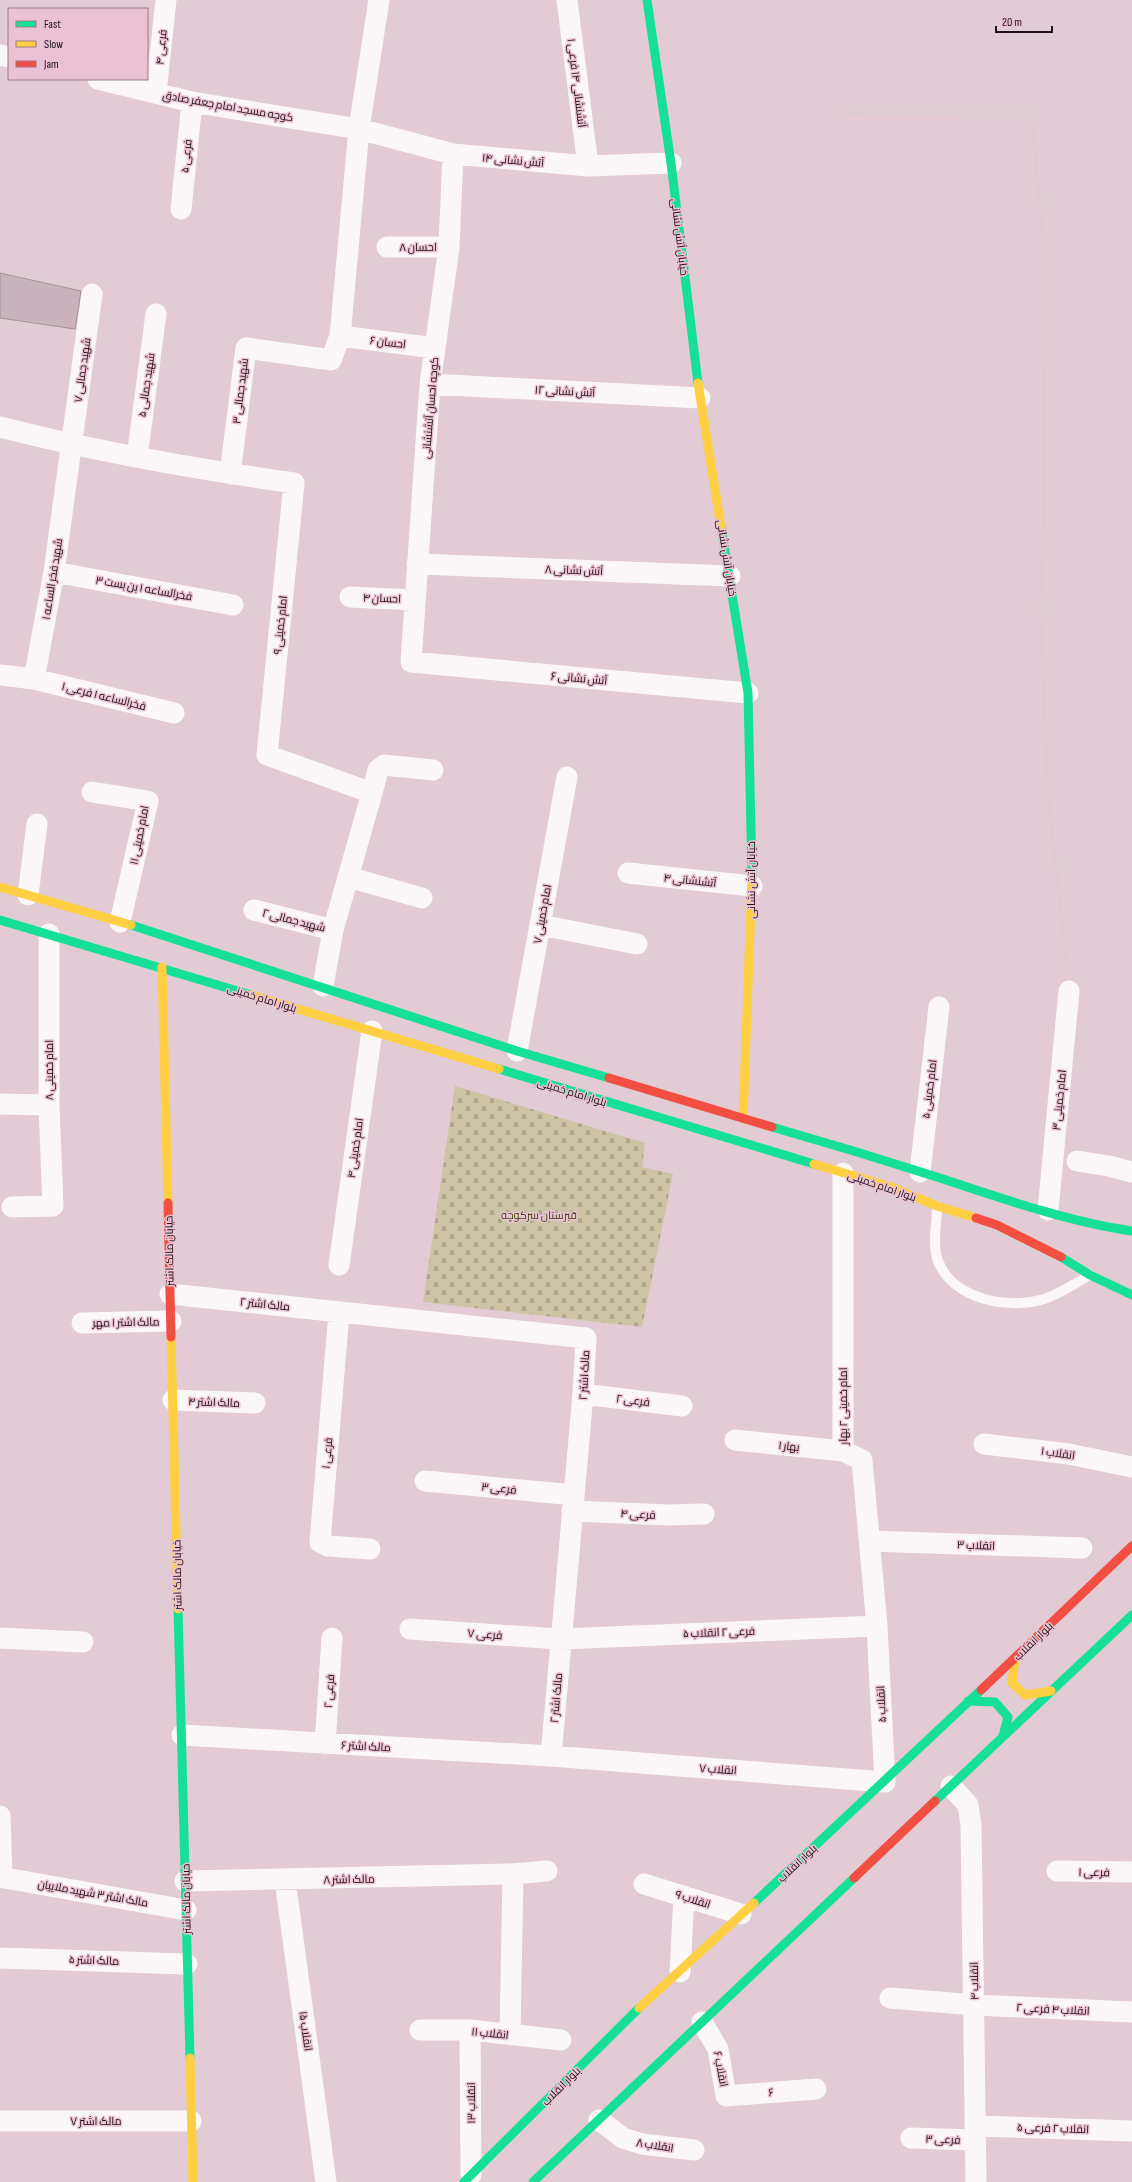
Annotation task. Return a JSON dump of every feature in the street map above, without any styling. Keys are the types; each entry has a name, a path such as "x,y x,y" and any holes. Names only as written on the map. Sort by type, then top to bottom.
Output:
{"main road":[{"name":"خیابان آتش نشانی","path":"647,0 671,163 700,398 748,693 752,886 743,1119"},
{"path":"0,887 120,922 323,986 517,1051 920,1172 1001,1198 1111,1228 1132,1231"},
{"name":"بلوار امام خمینی","path":"0,920 162,967 554,1087 891,1187 937,1206 997,1225 1052,1252 1090,1275 1132,1295"},
{"name":"خیابان مالک اشتر","path":"162,967 193,2182"},
{"path":"554,1087 569,1084 571,1077 567,1066"},
{"path":"624,1108 613,1097 618,1088 626,1084"},
{"name":"بلوار انقلاب","path":"468,2179 620,2026 884,1782 1132,1546"},
{"path":"533,2182 1132,1615"},
{"path":"1015,1658 1012,1683 1025,1695 1051,1691"},
{"path":"968,1701 995,1702 1008,1717 1003,1736"}],"street":[{"name":"فرعی ۴","path":"156,93 166,0"},
{"path":"340,336 359,129 379,0"},
{"name":"آتشنشانی ۱۴ فرعی ۱","path":"567,0 588,166"},
{"name":"کوچه مسجد امام جعفر صادق","path":"102,80 192,102 359,129"},
{"name":"فرعی ۵","path":"181,209 192,102"},
{"name":"آتش نشانی ۱۴","path":"359,129 453,154 588,166 671,163"},
{"name":"کوچه احسان آتشنشانی","path":"411,662 414,600 430,384 449,247 453,154"},
{"name":"احسان ۸","path":"387,247 449,247"},
{"name":"شهید جمالی ۷","path":"71,445 92,294"},
{"name":"شهید جمالی ۵","path":"137,457 156,314"},
{"name":"احسان ۶","path":"340,336 435,348"},
{"name":"شهید جمالی ۳","path":"230,474 246,348 331,360 340,336"},
{"name":"آتش نشانی ۱۲","path":"430,384 700,398"},
{"name":"امام خمینی ۹","path":"0,427 71,445 230,474 294,483 266,755 372,793"},
{"name":"شهید فخر الساعه ۱","path":"34,678 54,572 71,445"},
{"name":"آتش نشانی ۸","path":"417,564 730,576"},
{"name":"فخرالساعه ۱ بن بست ۳","path":"54,572 233,605"},
{"name":"احسان ۴","path":"350,597 414,600"},
{"name":"آتش نشانی ۶","path":"411,662 748,693"},
{"path":"0,675 34,678"},
{"name":"فخرالساعه ۱ فرعی ۱","path":"34,678 174,713"},
{"path":"323,986 333,930 378,770 384,766 433,770"},
{"name":"امام خمینی ۷","path":"517,1051 567,777"},
{"name":"امام خمینی ۱۱","path":"92,792 148,801 120,922"},
{"path":"28,895 37,824"},
{"name":"آتشنشانی ۴","path":"628,873 752,886"},
{"path":"348,877 422,898"},
{"name":"شهید جمالی ۲","path":"254,910 333,930"},
{"path":"540,925 637,944"},
{"name":"امام خمینی ۸","path":"12,1207 52,1206 49,1105 49,934"},
{"name":"امام خمینی ۳","path":"1048,1210 1069,991"},
{"name":"امام خمینی ۵","path":"920,1172 938,1007"},
{"name":"امام خمینی ۴","path":"339,1265 372,1032"},
{"path":"0,1104 49,1105"},
{"path":"1077,1161 1110,1166 1132,1172"},
{"name":"امام خمینی ۲ بهار","path":"843,1173 843,1451 862,1460 877,1626"},
{"name":"مالک اشتر ۲","path":"170,1294 586,1338 583,1394 572,1503 551,1756"},
{"name":"فرعی ۱","path":"339,1312 320,1542 328,1546 370,1549"},
{"name":"مالک اشتر ۱ مهر","path":"82,1323 171,1321"},
{"name":"فرعی ۲","path":"583,1394 682,1406"},
{"name":"مالک اشتر ۴","path":"173,1400 255,1403"},
{"name":"بهار ۱","path":"735,1440 843,1451"},
{"name":"انقلاب ۱","path":"984,1444 1069,1454 1132,1467"},
{"name":"فرعی ۳","path":"425,1481 572,1503"},
{"name":"فرعی ۴","path":"572,1503 668,1515 704,1514"},
{"name":"انقلاب ۳","path":"870,1541 1082,1548"},
{"name":"فرعی ۲ انقلاب ۵","path":"560,1639 877,1626"},
{"name":"انقلاب ۵","path":"877,1626 884,1782"},
{"name":"فرعی ۷","path":"410,1629 560,1639"},
{"path":"0,1638 83,1642"},
{"name":"فرعی ۲","path":"325,1744 332,1638"},
{"name":"مالک اشتر ۶","path":"182,1735 551,1756"},
{"name":"انقلاب ۷","path":"551,1756 884,1782"},
{"name":"انقلاب ۴","path":"951,1786 968,1805 971,1825 975,2005 976,2182"},
{"path":"0,1816 1,1877"},
{"name":"مالک اشتر ۸","path":"185,1881 513,1874 547,1871"},
{"name":"فرعی ۱","path":"1057,1871 1132,1872"},
{"path":"510,2035 513,1874"},
{"name":"مالک اشتر ۳ شهید ملاییان","path":"1,1877 186,1910"},
{"name":"انقلاب ۱۵","path":"285,1880 326,2182"},
{"name":"انقلاب ۹","path":"644,1884 741,1914"},
{"path":"680,1972 684,1896"},
{"name":"مالک اشتر ۵","path":"0,1958 187,1964"},
{"name":"انقلاب ۴ فرعی ۲","path":"890,1998 975,2005 1132,2012"},
{"name":"انقلاب ۶","path":"702,2022 718,2049 726,2096"},
{"name":"انقلاب ۱۱","path":"420,2030 470,2030 561,2040"},
{"name":"انقلاب ۱۳","path":"468,2179 470,2030"},
{"name":"۶","path":"726,2096 816,2088"},
{"name":"انقلاب ۸","path":"599,2120 623,2138 642,2144 694,2150"},
{"name":"مالک اشتر ۷","path":"0,2121 191,2121"},
{"name":"انقلاب ۲ فرعی ۵","path":"975,2133 1132,2131"},
{"name":"فرعی ۳","path":"911,2138 975,2133"}],"lane":[{"path":"937,1206 937,1260 945,1275 966,1292 988,1299 1019,1304 1047,1298 1090,1275"}],"path":[{"path":"844,113 1031,112 1042,227 1044,508 1040,609 1048,783 1069,991"}],"green space":[{"name":"قبرستان سرکوچه","path":"455,1086 645,1143 642,1167 673,1174 642,1327 423,1302"}],"building":[{"path":"0,273 81,291 75,329 0,318"}],"traffic: fast":[{"path":"647,0 671,163 698,383"},
{"path":"721,527 748,693 752,877"},
{"path":"0,920 251,995"},
{"path":"131,925 517,1051 609,1078"},
{"path":"499,1069 814,1164"},
{"path":"772,1127 835,1145 1059,1216 1132,1231"},
{"path":"1061,1257 1090,1275 1132,1295"},
{"path":"178,1609 190,2058"},
{"path":"935,1801 1132,1615"},
{"path":"754,1903 981,1690"},
{"path":"968,1701 995,1702 1008,1717 1003,1736"},
{"path":"533,2182 854,1878"},
{"path":"464,2182 639,2008"}],"traffic: slow":[{"path":"698,383 721,527"},
{"path":"743,1119 752,877"},
{"path":"0,887 131,925"},
{"path":"162,967 168,1203"},
{"path":"251,995 499,1069"},
{"path":"814,1164 891,1187 937,1206 976,1218"},
{"path":"171,1337 178,1609"},
{"path":"1015,1658 1012,1683 1025,1695 1051,1691"},
{"path":"639,2008 754,1903"},
{"path":"190,2058 193,2182"}],"traffic: jam":[{"path":"609,1078 772,1127"},
{"path":"168,1203 171,1337"},
{"path":"976,1218 997,1225 1061,1257"},
{"path":"981,1690 1132,1546"},
{"path":"854,1878 935,1801"}]}
